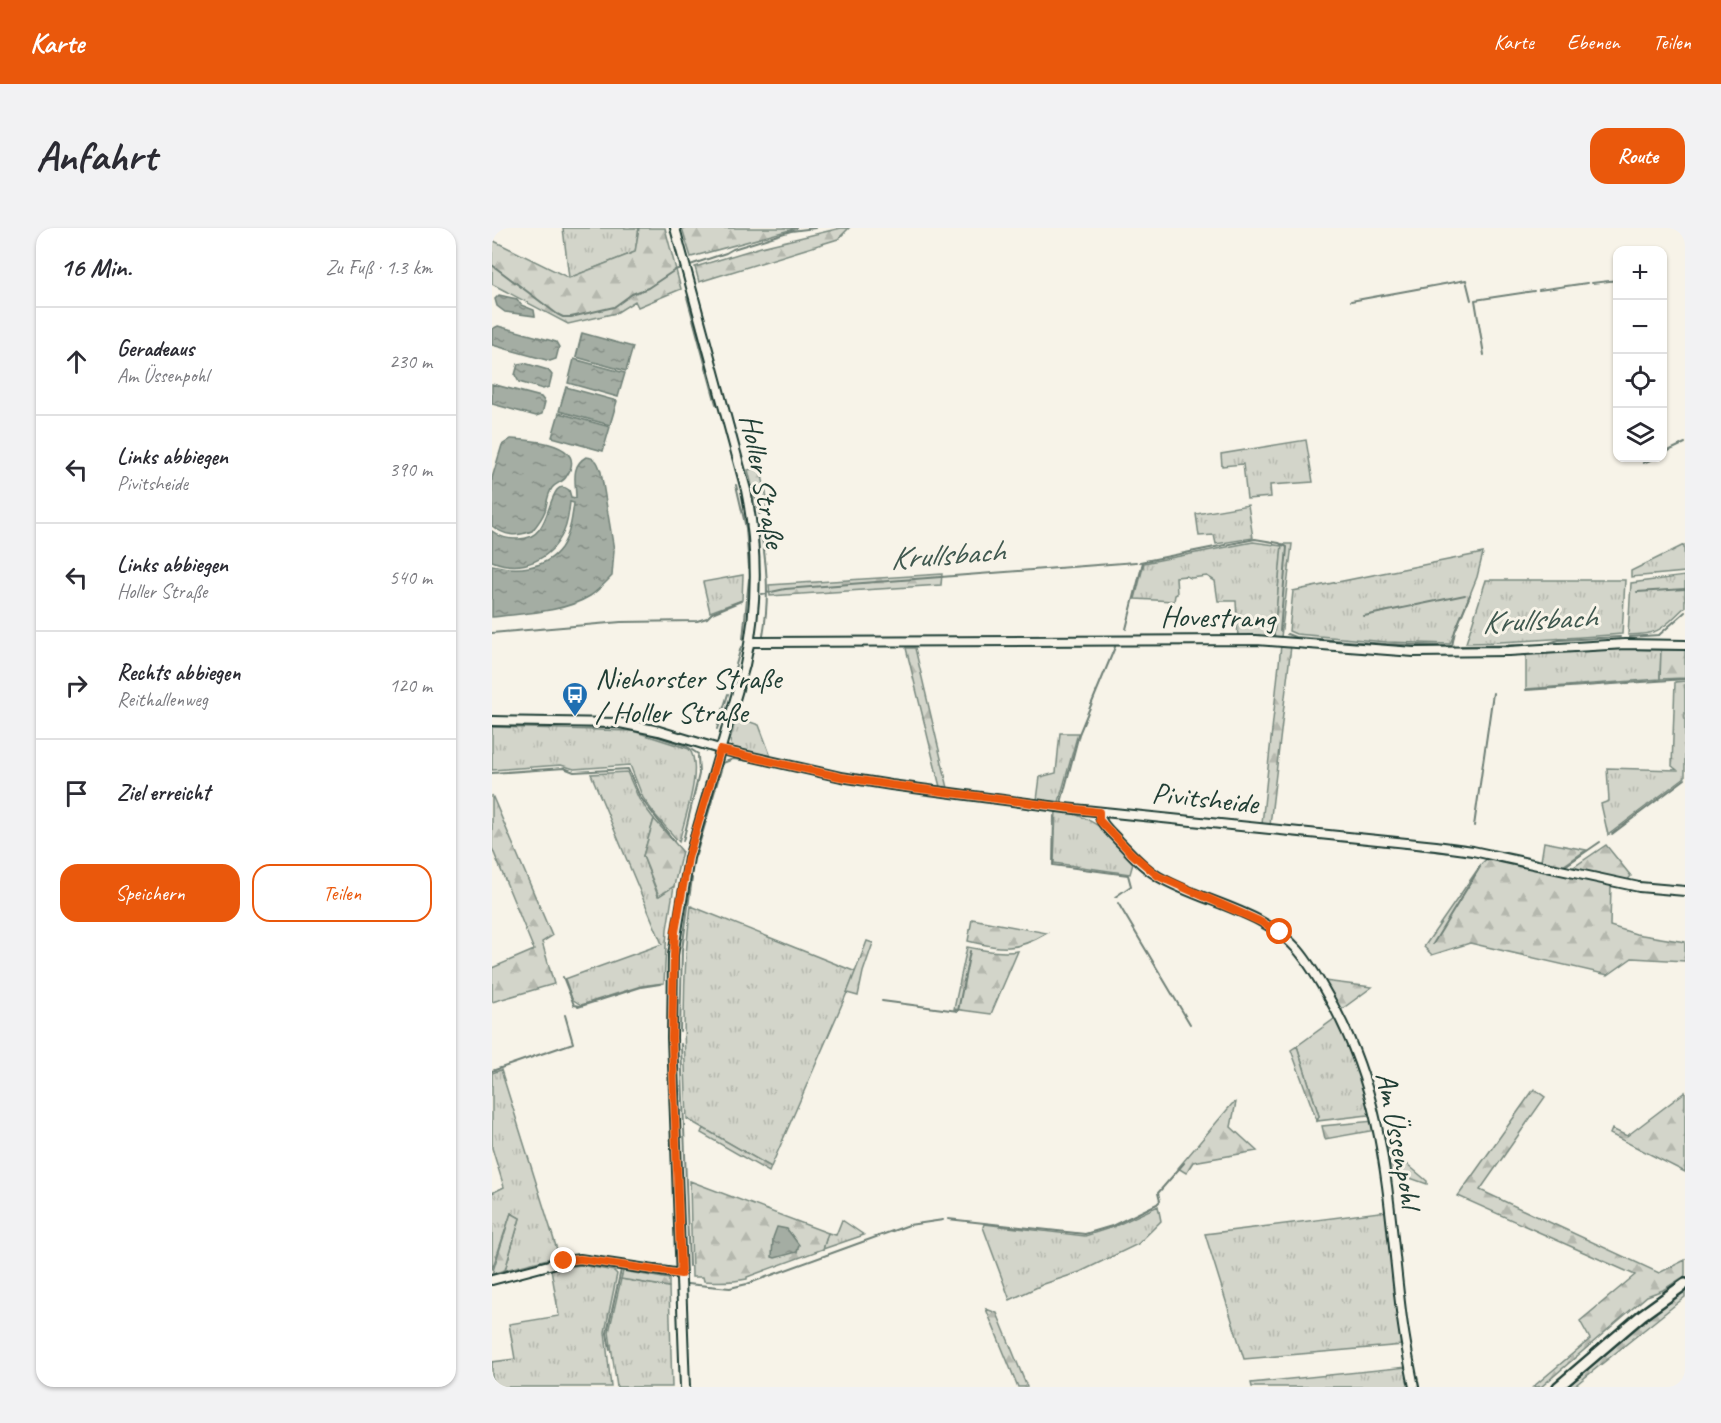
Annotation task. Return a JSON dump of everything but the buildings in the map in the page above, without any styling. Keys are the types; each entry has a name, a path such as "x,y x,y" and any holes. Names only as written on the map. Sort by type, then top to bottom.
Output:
{"main road":[{"path":"1558,1387 1642,1315 1685,1284"}],"street":[{"name":"Holler Straße","path":"675,228 751,513 756,573 750,642 688,858 675,932 672,1028 685,1387"},
{"name":"Hovestrang","path":"750,642 1256,640 1414,652 1685,645"},
{"name":"Pivitsheide","path":"492,721 628,724 699,742 720,750 861,780 1099,812 1445,847 1485,853 1639,887 1685,891"},
{"name":"Am Üssenpohl","path":"1099,812 1099,820 1132,854 1158,876 1280,932 1299,952 1336,1009 1357,1054 1376,1117 1386,1170 1402,1321 1414,1387"},
{"path":"492,1280 580,1259 681,1274"}],"green space":[{"path":"563,228 639,228 635,252 569,278"},
{"path":"639,228 665,228 681,289 638,307 635,301 616,313 568,324 492,284 492,240 569,278 635,252"},
{"path":"682,228 797,228 691,257"},
{"path":"849,228 838,239 699,282 695,267 761,247"},
{"path":"1306,440 1313,482 1270,485 1271,497 1247,499 1243,464 1222,466 1221,454"},
{"path":"760,467 770,511 759,514 748,470"},
{"path":"1248,505 1253,538 1216,544 1214,535 1199,536 1196,514"},
{"path":"1253,542 1282,546 1274,637 1238,637 1236,601 1218,601 1215,581 1207,576 1176,577 1177,594 1174,601 1135,599 1144,563"},
{"path":"1282,544 1292,544 1281,637 1274,637"},
{"path":"1684,545 1685,572 1631,577 1631,571"},
{"path":"1483,553 1477,577 1450,644 1387,642 1296,634 1289,631 1293,591"},
{"path":"942,574 941,585 770,596 769,585"},
{"path":"743,575 742,600 710,612 703,582"},
{"path":"1685,576 1685,607 1655,632 1628,635 1631,583"},
{"path":"1486,580 1625,580 1622,634 1466,643"},
{"path":"1281,645 1291,646 1270,825 1262,824"},
{"path":"906,648 915,648 948,788 940,787"},
{"path":"1625,649 1661,650 1660,679 1526,689 1526,654"},
{"path":"1661,650 1685,650 1685,678 1660,679"},
{"path":"1685,681 1685,777 1608,835 1601,804 1609,801 1607,768 1677,770 1672,766 1675,682"},
{"path":"736,717 759,725 771,757 732,747 730,740"},
{"path":"492,727 633,731 689,749 693,757 694,780 679,842 643,798 630,765 574,769 561,765 492,770"},
{"path":"1060,733 1078,733 1059,802 1037,800 1040,777 1056,773"},
{"path":"627,772 639,799 654,819 643,856 658,896 674,886 667,929 664,983 641,986 581,1005 572,999 565,979 662,944 591,774"},
{"path":"492,795 552,936 542,942 554,984 492,1002 492,968 534,950 492,848"},
{"path":"1056,810 1081,817 1100,827 1134,860 1130,874 1054,863"},
{"path":"654,819 682,851 674,886 659,896 643,856"},
{"path":"1544,842 1586,850 1563,866 1541,861"},
{"path":"1606,845 1631,876 1626,882 1571,869"},
{"path":"1489,857 1611,885 1610,926 1636,934 1685,942 1685,961 1632,958 1608,975 1470,943 1432,955 1424,947 1482,863"},
{"path":"691,906 856,972 771,1167 687,1119 684,1039 686,959"},
{"path":"972,919 1047,933 1017,946 991,946 968,941"},
{"path":"867,941 873,943 858,996 847,993"},
{"path":"967,947 999,952 1018,951 991,1014 954,1009"},
{"path":"1324,981 1372,987 1342,1009 1337,1008"},
{"path":"1337,1017 1355,1055 1371,1112 1368,1115 1317,1121 1319,1116 1297,1046"},
{"path":"1297,1046 1319,1116 1317,1121 1291,1050"},
{"path":"501,1070 559,1256 505,1270 520,1218 511,1213 492,1270 492,1193 504,1187 492,1148 492,1073"},
{"path":"1534,1089 1545,1097 1480,1190 1659,1273 1685,1260 1685,1276 1663,1290 1647,1296 1541,1387 1533,1387 1590,1339 1580,1321 1635,1275 1458,1196"},
{"path":"1685,1092 1685,1172 1610,1134 1612,1129 1627,1136"},
{"path":"1236,1102 1231,1127 1257,1151 1193,1162 1186,1173 1178,1168 1232,1104"},
{"path":"1374,1121 1376,1130 1325,1139 1322,1126"},
{"path":"703,1128 771,1167 769,1172 701,1133"},
{"path":"1387,1147 1427,1181 1427,1184 1390,1171"},
{"path":"690,1181 828,1233 823,1249 747,1277 747,1279 715,1282 704,1281 703,1277 692,1277"},
{"path":"1158,1206 1161,1221 1138,1244 1080,1272 1044,1284 1010,1300 983,1227 984,1224 1085,1236 1113,1227"},
{"path":"1387,1211 1403,1345 1244,1359 1205,1234"},
{"path":"511,1213 520,1218 505,1270 492,1274"},
{"path":"842,1220 864,1235 823,1249 828,1233 836,1235"},
{"path":"581,1265 614,1271 617,1274 605,1332 611,1387 492,1387 492,1362 515,1359 509,1324 559,1316 551,1269"},
{"path":"623,1271 669,1279 669,1287 621,1279"},
{"path":"621,1279 669,1287 672,1387 617,1387 609,1332"},
{"path":"1685,1291 1685,1297 1573,1387 1567,1387 1669,1301"},
{"path":"986,1309 997,1313 1027,1387 1018,1387"},
{"path":"1407,1367 1410,1387 1252,1387 1251,1383"}],"water":[{"path":"499,295 517,299 521,305 534,310 535,316 505,312 497,306 495,299"},
{"path":"498,326 556,342 559,347 556,359 550,361 492,345 492,329"},
{"path":"582,333 633,347 626,371 576,357"},
{"path":"574,359 625,373 618,397 568,383"},
{"path":"524,363 548,370 552,375 549,387 543,389 519,382 515,375 518,364"},
{"path":"492,384 541,397 545,402 542,414 536,416 492,404"},
{"path":"566,387 617,401 610,425 559,411"},
{"path":"559,413 610,427 603,451 552,437"},
{"path":"511,439 543,442 564,450 570,457 571,466 565,479 550,491 545,511 536,526 532,531 516,535 506,534 492,526 492,478 502,445"},
{"path":"586,457 593,458 601,472 614,550 612,576 599,589 579,602 555,609 492,617 492,565 520,568 547,561 561,548 567,538 574,503 570,502 564,531 558,541 551,550 534,561 514,565 492,561 492,531 502,537 515,539 529,537 536,533 545,520 558,488 566,488 571,497 576,498 576,470"},
{"path":"777,1227 787,1229 799,1245 797,1252 772,1257 773,1238"}],"waterway":[{"path":"492,265 557,314 571,317 614,307 675,270 791,231 815,228"},
{"path":"1351,301 1466,280 1471,300"},
{"path":"1592,283 1613,281"},
{"path":"1539,290 1587,283"},
{"path":"1484,355 1475,300 1534,291"},
{"path":"687,297 716,404"},
{"path":"1667,452 1685,443"},
{"path":"736,485 746,528 749,568"},
{"path":"759,522 767,579 763,636"},
{"name":"Krullsbach","path":"1140,562 1255,539 1279,543 1287,547 1280,631"},
{"name":"Krullsbach","path":"762,594 785,589 1136,562"},
{"path":"1126,629 1143,562"},
{"path":"743,639 749,579"},
{"path":"1637,592 1685,589"},
{"path":"1364,616 1465,595"},
{"path":"1452,646 1455,631 1470,595"},
{"name":"Krullsbach","path":"492,633 621,622 697,621 741,601"},
{"name":"Krullsbach","path":"1629,637 1659,635 1685,612"},
{"name":"Krullsbach","path":"1287,634 1295,637 1386,644 1453,646"},
{"name":"Krullsbach","path":"1461,646 1542,645 1559,640 1620,637"},
{"path":"918,646 1104,645"},
{"path":"730,686 741,647"},
{"path":"1061,803 1079,734 1115,647"},
{"path":"1526,690 1685,679"},
{"path":"1474,826 1493,693"},
{"path":"717,729 728,694"},
{"path":"492,726 572,727"},
{"path":"579,727 634,729 686,746 698,754"},
{"path":"683,841 699,774 698,756"},
{"path":"696,855 723,763 733,759 749,761"},
{"path":"492,773 564,768 574,772 628,769 640,797 674,841"},
{"path":"1612,834 1685,779"},
{"path":"1054,816 1053,865 1128,875 1131,886 1115,897"},
{"path":"1293,835 1472,855"},
{"path":"1565,866 1600,842"},
{"path":"1433,944 1480,867"},
{"path":"680,1031 682,950 692,878"},
{"path":"1118,903 1190,1024"},
{"path":"882,1001 958,1011 970,951"},
{"path":"563,977 574,1005 579,1006"},
{"path":"578,1007 641,987 660,984"},
{"path":"492,1071 573,1043 565,1015"},
{"path":"681,1044 689,1266"},
{"path":"948,1219 1085,1234 1112,1226 1157,1204 1160,1201 1158,1193 1184,1163"},
{"path":"687,1284 730,1288 747,1284 909,1225 943,1220"},
{"path":"492,1276 561,1257 573,1256"},
{"path":"614,1260 662,1265"},
{"path":"568,1264 579,1263 621,1270 607,1333 610,1350"}],"place":[{"name":"Niehorster Straße / Holler Straße","path":"575,718"}],"route":[{"path":"564,1261 580,1259 681,1274 672,1038 675,932 688,858 720,750 841,777 1099,812 1099,820 1132,854 1158,876 1280,932"}]}
